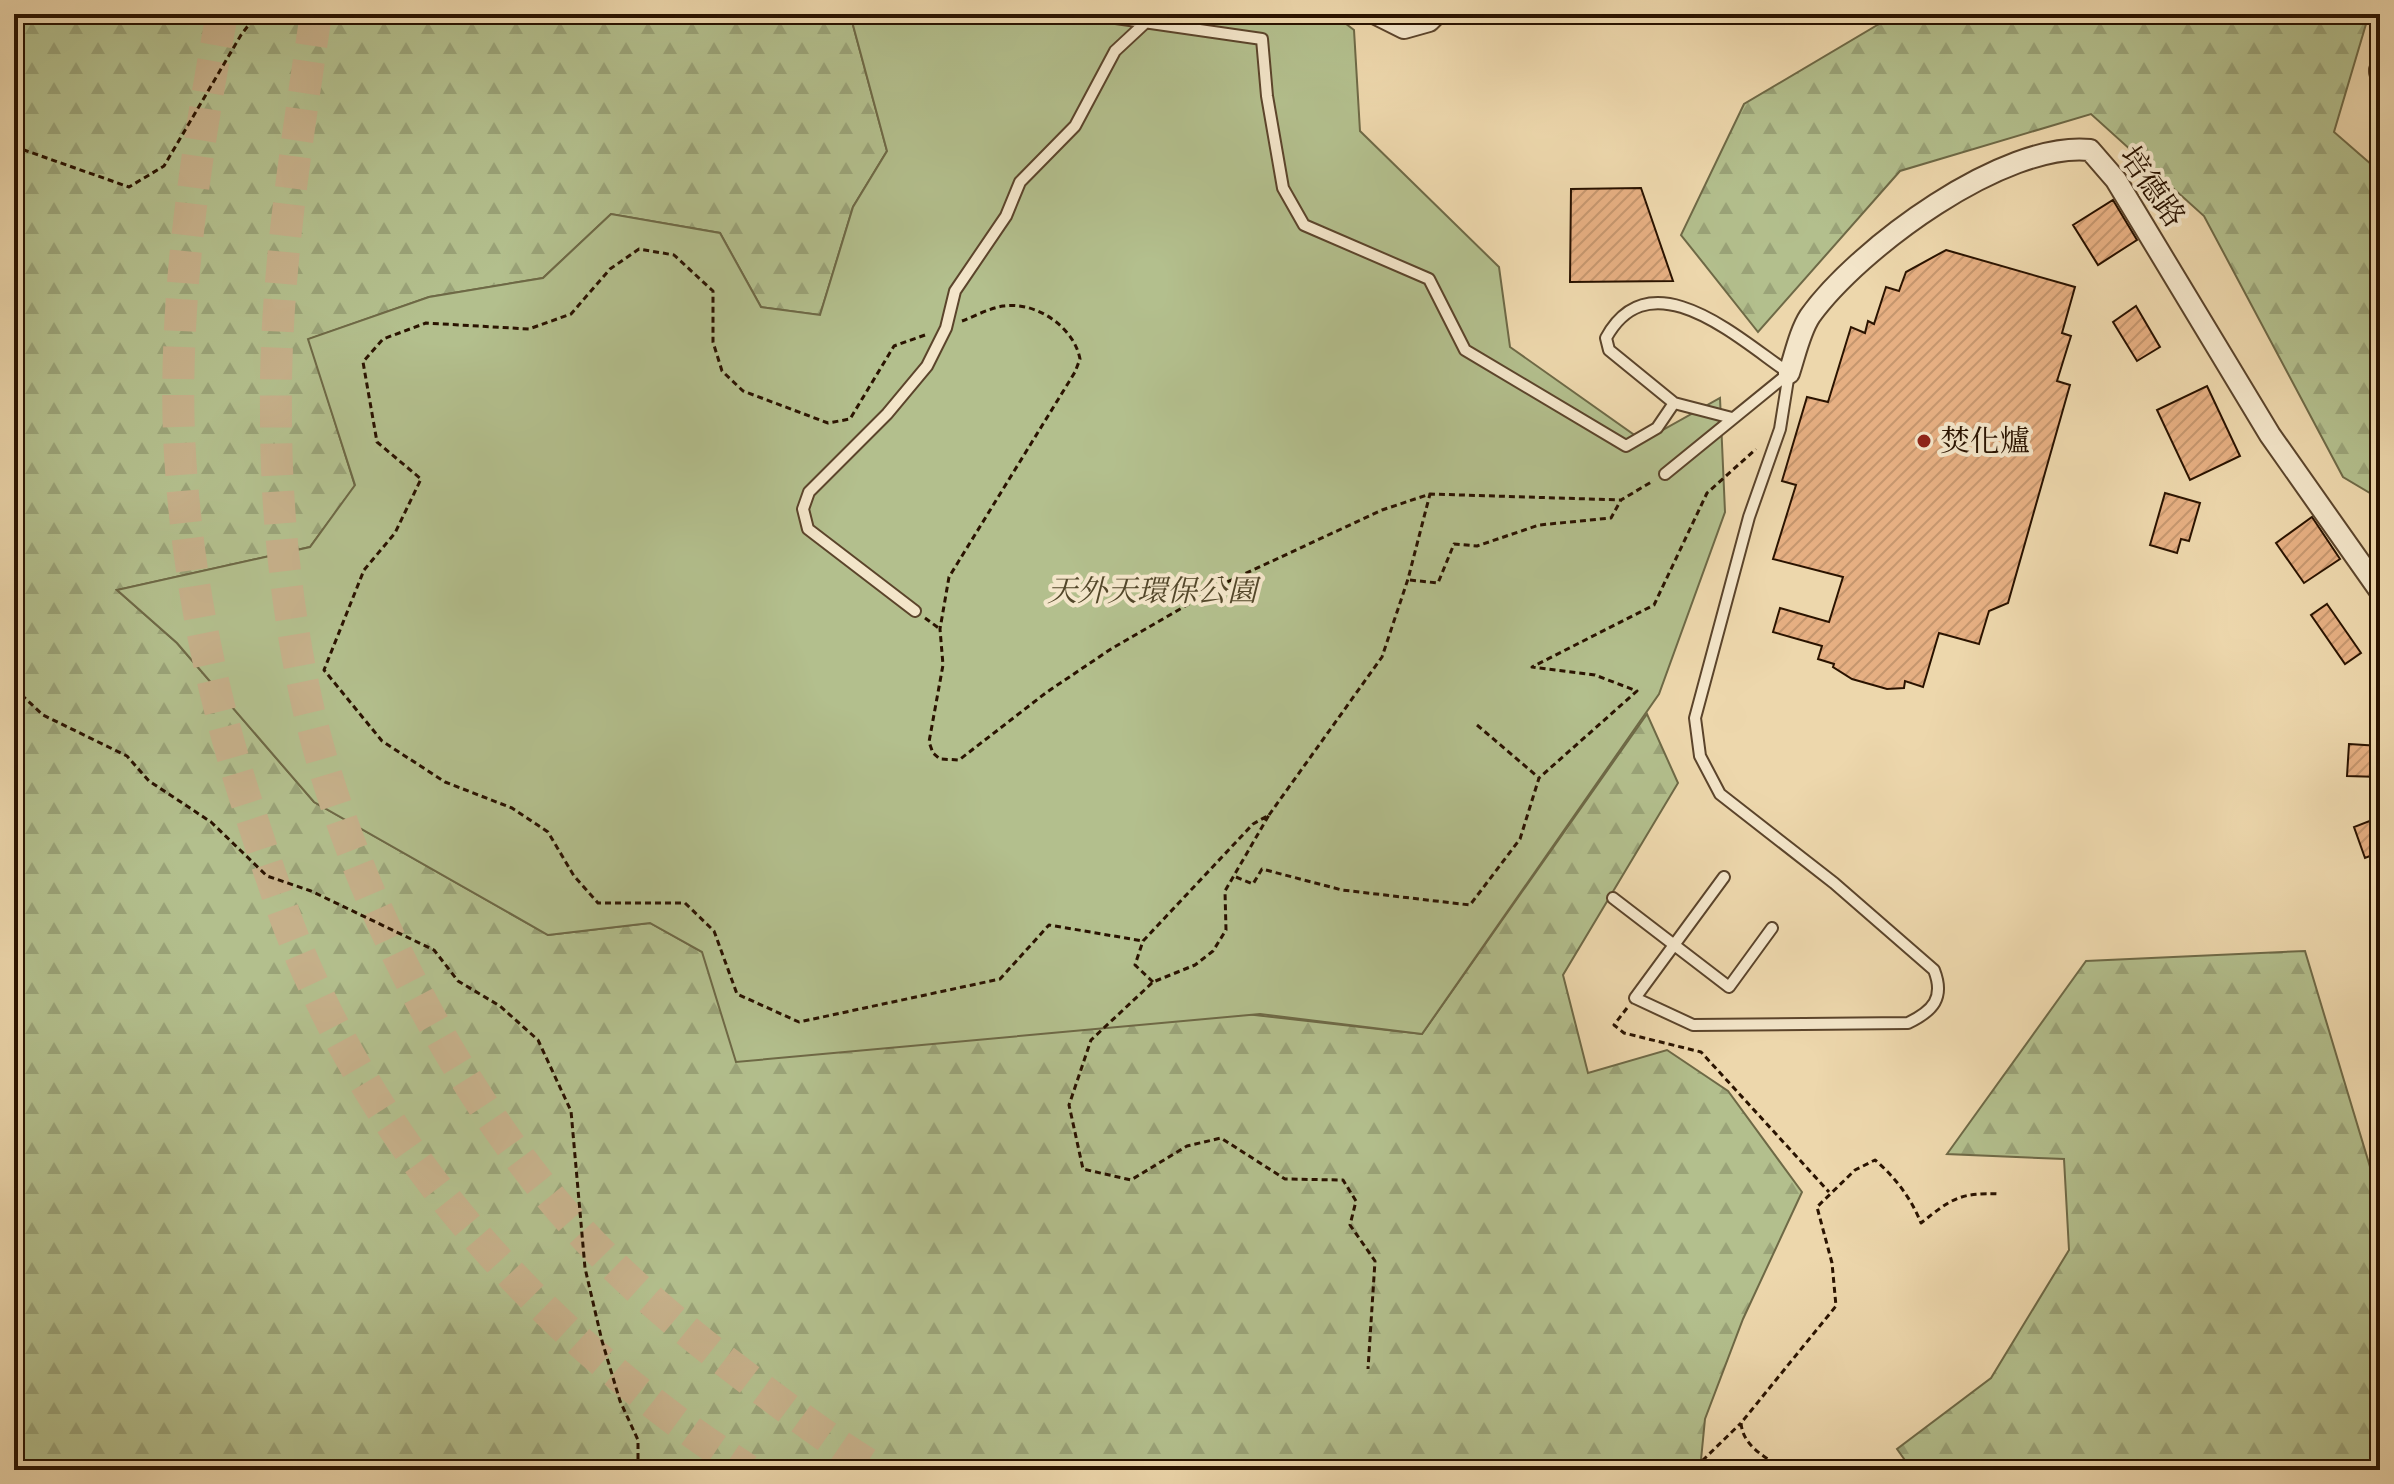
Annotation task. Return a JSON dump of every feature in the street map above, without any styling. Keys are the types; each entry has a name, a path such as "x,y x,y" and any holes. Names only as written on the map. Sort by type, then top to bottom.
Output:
{"street":[{"path":"1376,14 1404,28 1429,21 1436,14"},
{"name":"培德路","path":"1789,373 1808,319 1846,275 1903,226 1957,192 2036,155 2067,148 2090,150 2116,180 2270,435 2380,591"}],"lane":[{"path":"1088,14 1262,39 1267,96 1283,188 1304,225 1429,279 1465,350 1626,446 1657,428 1674,403"},
{"path":"915,611 808,529 803,509 809,492 887,414 927,366 946,328 955,291 1006,216 1020,182 1075,126 1115,51 1144,24 1162,14"},
{"path":"1732,418 1674,403 1609,350 1606,338 1614,323 1638,307 1676,302 1694,309 1789,373"},
{"path":"1665,474 1789,373"},
{"path":"1724,877 1635,998 1693,1025 1908,1023 1927,1014 1938,999 1940,984 1934,970 1834,883 1720,794 1700,756 1695,718 1749,517 1780,429 1789,373"},
{"path":"1613,898 1729,987 1772,928"}],"path":[{"path":"14,155 24,150 129,187 164,166 241,35 257,14"},
{"path":"1143,941 1049,925 1000,979 799,1022 737,994 714,931 685,903 598,903 574,876 548,832 512,808 445,782 382,741 324,670 364,570 395,533 421,479 377,442 363,362 383,339 426,323 529,329 571,314 610,269 639,249 674,255 713,291 713,342 722,371 743,391 828,423 850,419 894,346 1003,306 1016,306 1055,321 1074,340 1080,359 1075,372 949,577 940,629 943,665 929,742 933,753 940,759 959,760 1111,649 1225,583 1382,510 1430,494 1621,500"},
{"path":"1236,877 1253,884 1262,869 1342,890 1470,905 1520,839 1539,778 1637,691 1595,675 1532,667 1654,605 1707,493 1780,429"},
{"path":"1408,579 1438,583 1454,544 1477,546 1539,525 1611,518 1621,500 1665,474"},
{"path":"1368,1369 1375,1261 1350,1225 1356,1201 1343,1180 1285,1179 1221,1138 1187,1146 1131,1180 1083,1169 1069,1105 1091,1040 1153,982 1195,965 1213,951 1226,930 1225,891 1236,877 1269,815 1382,657 1408,579 1430,494"},
{"path":"14,688 43,715 127,756 149,781 211,822 267,876 311,891 434,950 458,981 500,1006 538,1040 571,1111 585,1268 602,1341 620,1401 638,1440 638,1459 661,1470"},
{"path":"1477,725 1539,778"},
{"path":"1153,982 1135,965 1143,941 1253,824 1269,815"},
{"path":"1635,998 1614,1025 1624,1033 1701,1052 1829,1192"},
{"path":"1705,1470 1702,1461 1741,1423 1836,1306 1832,1263 1817,1207 1829,1192 1855,1170 1875,1160 1892,1176 1921,1223 1954,1197 1976,1193 2000,1194"},
{"path":"1741,1423 1742,1436 1749,1445 1782,1469"}],"green space":[{"path":"14,14 850,14 887,151 853,207 820,315 761,307 720,233 611,214 543,278 429,297 309,339 355,486 310,547 117,590 177,643 314,802 548,935 650,923 702,952 1422,1034 1647,714 1678,783 1563,975 1588,1073 1667,1050 1728,1091 1802,1192 1743,1319 1705,1419 1700,1470 14,1470"},
{"name":"天外天環保公園","path":"850,14 1333,14 1354,30 1360,131 1499,267 1510,347 1643,441 1720,398 1725,512 1659,694 1422,1034 1260,1014 736,1062 702,952 650,923 548,935 314,802 177,643 117,590 310,547 355,485 308,339 429,297 543,278 611,214 720,233 761,307 820,315 853,207 887,151"},
{"path":"1896,14 2369,14 2334,132 2380,172 2380,499 2343,477 2204,216 2091,114 1900,171 1758,332 1681,235 1744,104"},
{"path":"2305,951 2380,1200 2380,1470 1912,1470 1897,1449 1991,1378 2069,1250 2064,1159 1947,1154 2086,961"}],"building":[{"path":"1641,188 1673,281 1570,282 1571,189"},
{"path":"2113,200 2137,240 2098,265 2073,225"},
{"name":"焚化爐","path":"1946,250 2075,287 2062,333 2071,336 2057,381 2070,385 2008,603 1989,611 1979,644 1939,633 1923,687 1905,681 1904,688 1887,689 1852,679 1833,667 1834,664 1818,659 1822,646 1773,632 1780,608 1829,622 1843,577 1773,559 1796,485 1782,481 1807,397 1828,402 1851,327 1865,333 1868,321 1874,324 1886,287 1899,291 1906,272"},
{"path":"2136,306 2160,347 2137,361 2113,322"},
{"path":"2207,386 2240,456 2190,480 2157,410"},
{"path":"2165,493 2200,503 2189,541 2181,539 2177,553 2150,545"},
{"path":"2312,517 2340,559 2304,583 2276,543"},
{"path":"2327,604 2361,653 2345,664 2311,615"},
{"path":"2349,744 2380,746 2380,777 2347,776"},
{"path":"2380,817 2380,852 2365,858 2354,827"}],"tunnel":[{"path":"222,14 196,171 184,276 178,382 182,485 194,584 213,681 239,777 282,908 315,988 352,1061 395,1131 444,1197 497,1260 555,1319 616,1374 748,1470"},
{"path":"316,14 283,265 276,365 276,449 291,618 321,758 346,834 377,911 414,988 455,1061 500,1131 549,1195 600,1252 681,1326 808,1423 878,1470"}],"place":[{"name":"焚化爐","path":"1924,441"}]}
